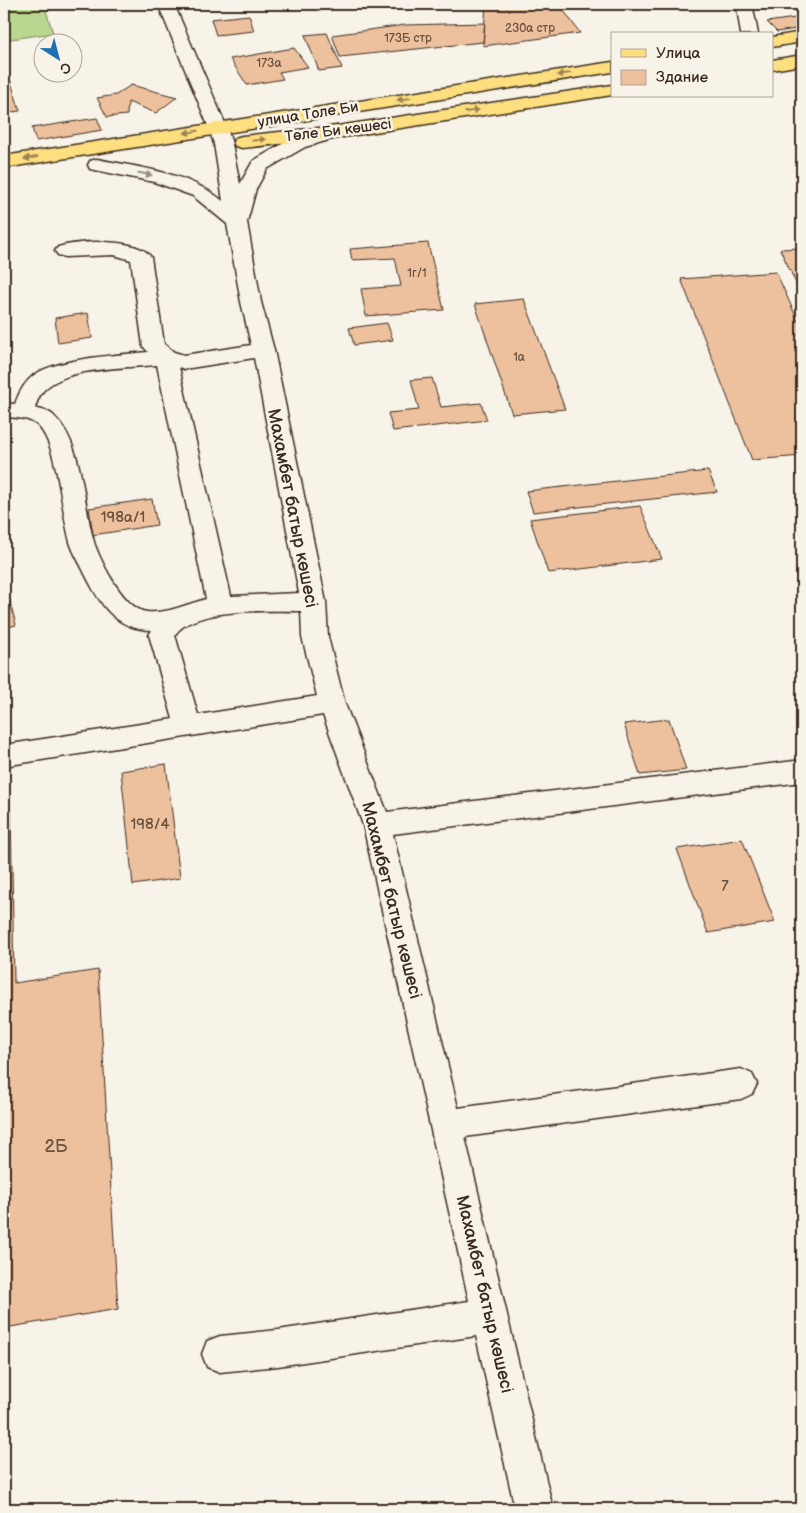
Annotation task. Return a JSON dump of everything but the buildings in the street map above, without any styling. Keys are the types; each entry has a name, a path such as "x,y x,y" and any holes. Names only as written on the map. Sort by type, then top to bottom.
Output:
{"main road":[{"path":"774,42 802,37"},
{"path":"774,65 802,60"},
{"name":"улица Толе Би","path":"4,162 221,136 611,67"},
{"name":"Төле Би көшесі","path":"4,179 97,165 221,136 337,132 611,90"}],"street":[{"name":"Махамбет батыр көшесі","path":"166,4 221,136 251,302 263,350 313,602 315,637 332,704 377,825 534,1509"},
{"path":"746,4 745,8 750,32"},
{"path":"97,165 160,177 200,192 237,222 246,189 260,165 298,143 337,132"},
{"path":"64,251 122,249 134,252 141,257 154,346 166,358 220,606"},
{"path":"170,621 141,621 126,613 110,598 83,545 58,438 44,419 13,411 35,385 52,374 95,365 166,358 184,362 263,350"},
{"path":"188,726 162,635 164,627 170,621 189,612 220,606 313,602"},
{"path":"4,756 332,704"},
{"path":"377,825 802,771"},
{"path":"446,1125 741,1084"},
{"path":"220,1354 278,1348 490,1316"}],"green space":[{"path":"4,4 44,4 53,32 32,32 32,36 4,40"}]}
